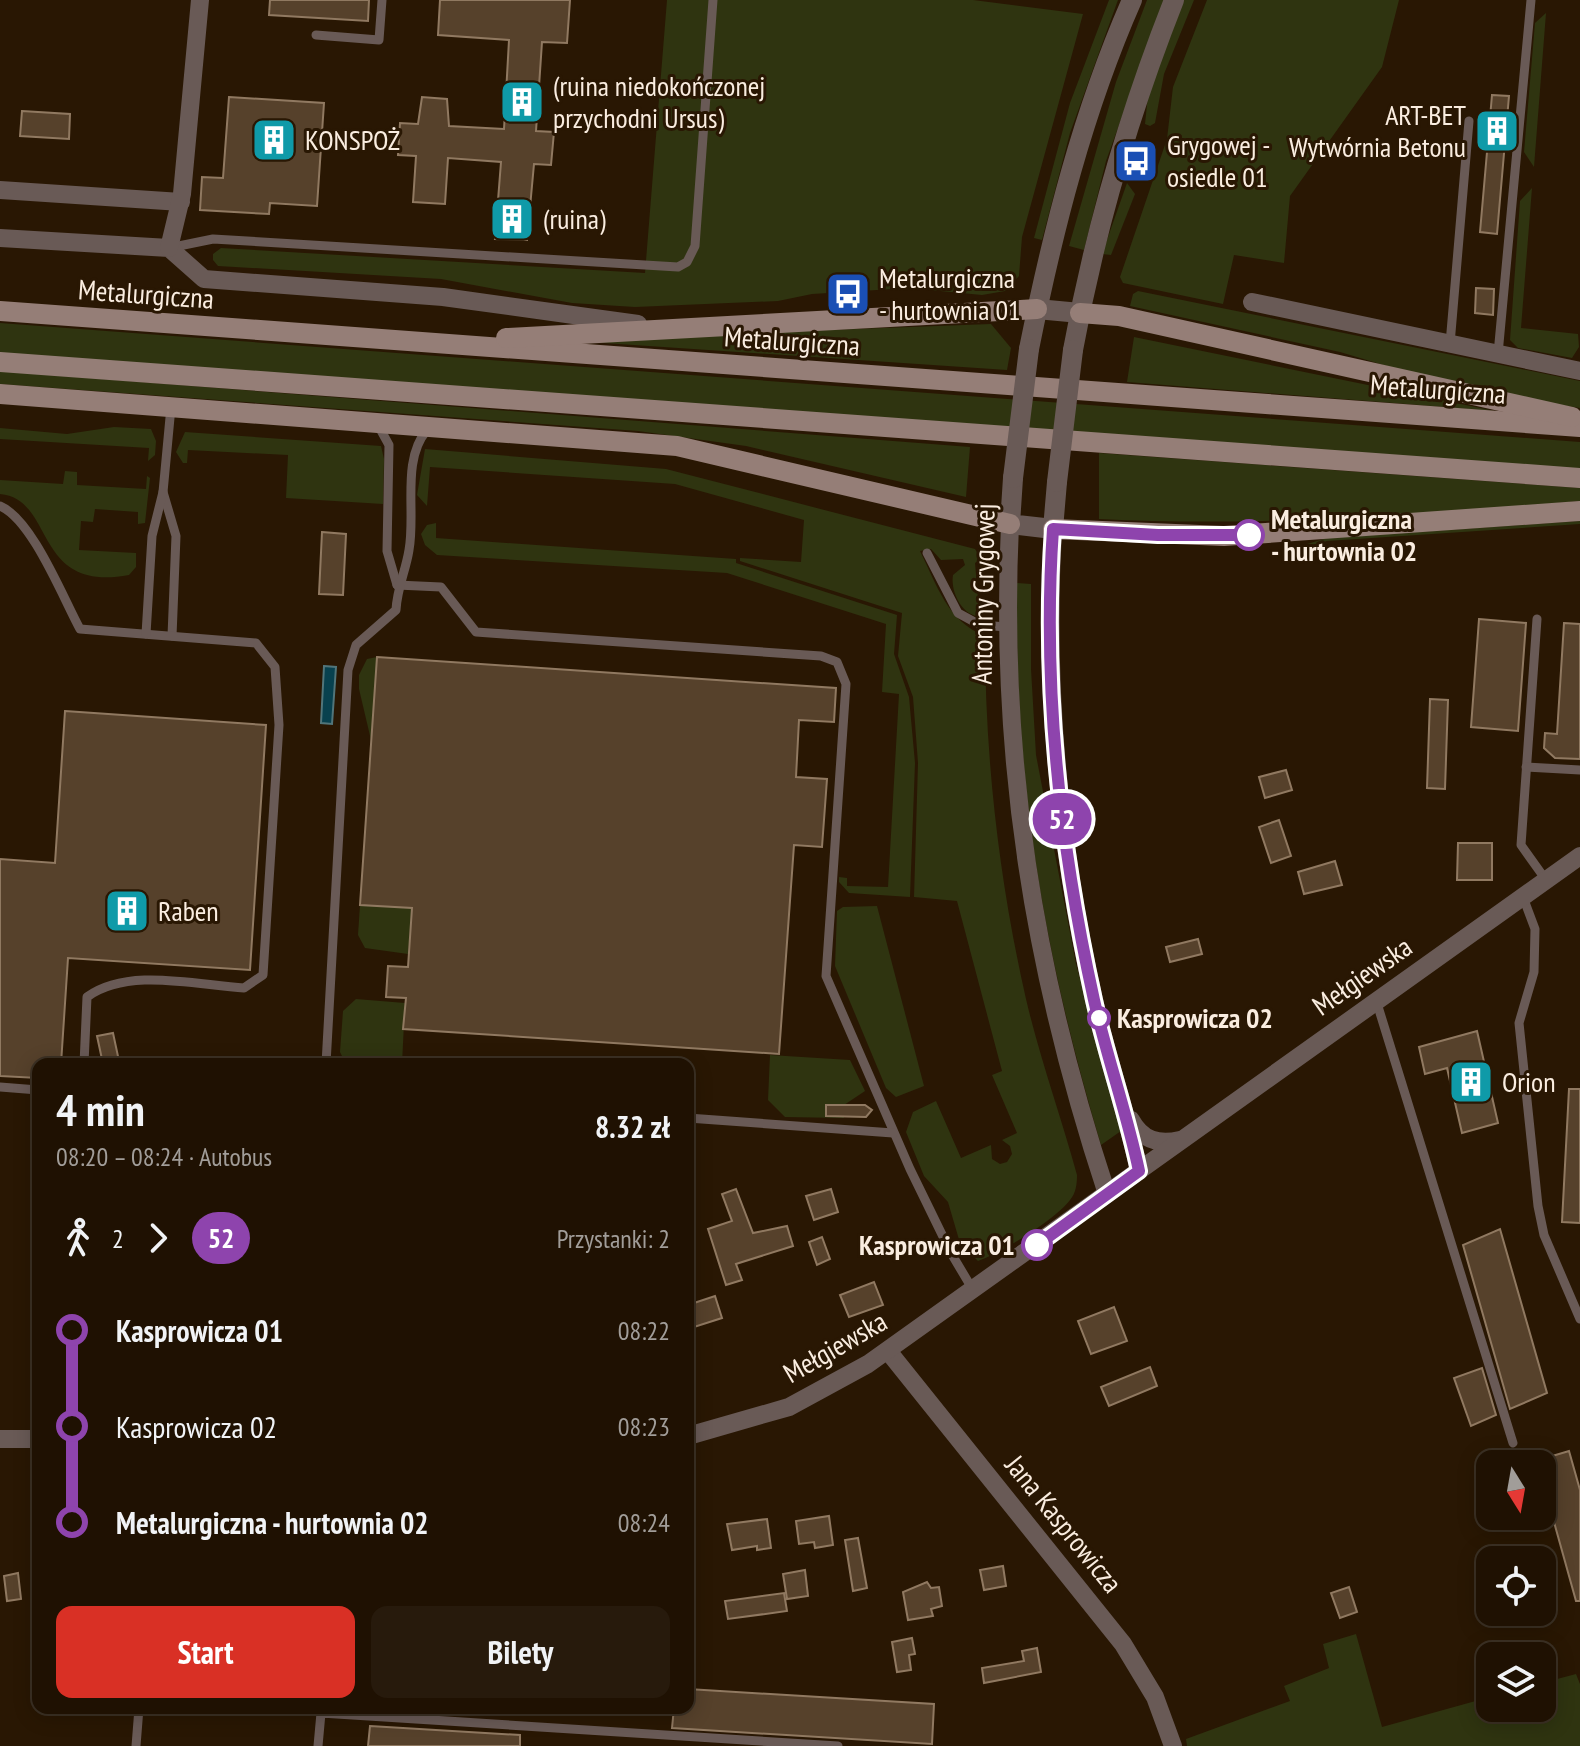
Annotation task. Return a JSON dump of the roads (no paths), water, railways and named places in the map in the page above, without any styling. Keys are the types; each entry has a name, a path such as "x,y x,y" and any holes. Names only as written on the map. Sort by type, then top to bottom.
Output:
{"main road":[{"path":"442,343 574,332 1037,309"},
{"name":"Metalurgiczna","path":"0,311 1580,427"},
{"path":"1080,313 1119,316 1580,419"},
{"path":"0,362 1580,478"},
{"path":"0,394 677,446 1010,524"},
{"path":"1053,529 1224,536 1580,511"}],"street":[{"name":"Antoniny Grygowej","path":"1107,1194 1059,1036 1031,906 1014,771 1007,627 1013,478 1029,349 1078,148 1132,0"},
{"path":"1139,1171 1092,987 1063,827 1051,663 1053,529 1080,313 1124,138 1174,0"},
{"path":"169,248 181,202 203,1"},
{"path":"0,190 181,202"},
{"name":"Metalurgiczna","path":"0,238 169,248 204,279 443,297 586,319 685,328"},
{"name":"Metalurgiczna","path":"1252,302 1580,371"},
{"path":"1037,309 1080,313"},
{"path":"1010,524 1053,529"},
{"name":"Mełgiewska","path":"694,1434 789,1407 850,1376 1580,856"},
{"path":"1124,1109 1144,1137 1162,1142 1186,1138"},
{"name":"Jana Kasprowicza","path":"888,1351 1115,1633 1155,1697 1173,1746"},
{"path":"0,1439 32,1439"}],"lane":[{"path":"316,35 379,40 382,0"},
{"path":"169,248 213,239 678,267 687,262 695,246 713,0"},
{"path":"1498,354 1531,0"},
{"path":"1450,344 1469,121"},
{"path":"146,634 152,536 163,492 171,407"},
{"path":"377,422 389,445 387,551 397,585"},
{"path":"326,1058 348,670 356,645 396,610 397,585 409,550 415,447 430,427"},
{"path":"163,492 176,536 172,636"},
{"path":"0,506 15,515 32,540 80,629 256,643 275,667 279,725 263,975 244,988 213,990 133,981 105,984 87,997 84,1058"},
{"path":"927,553 958,613 980,625 1007,627"},
{"path":"397,585 441,587 476,632 821,656 837,662 846,684 826,976 893,1133 951,1253 973,1290"},
{"path":"1537,619 1521,845 1546,880"},
{"path":"1526,767 1580,770"},
{"path":"1523,897 1535,929 1534,972 1519,1023 1538,1206 1544,1235 1580,1319"},
{"path":"1376,1000 1513,1443"},
{"path":"0,1087 32,1090"},
{"path":"694,1118 893,1133"},
{"path":"136,1746 139,1714"},
{"path":"318,1746 322,1714"},
{"path":"366,1714 838,1746"}],"water":[{"path":"324,666 336,667 332,724 321,723"}],"place":[{"name":"(ruina niedokończonej przychodni Ursus)","path":"522,102"},
{"name":"ART-BET Wytwórnia Betonu","path":"1497,131"},
{"name":"KONSPOŻ","path":"274,140"},
{"name":"Grygowej - osiedle 01","path":"1136,161"},
{"name":"(ruina)","path":"512,219"},
{"name":"Metalurgiczna - hurtownia 01","path":"848,294"},
{"name":"Metalurgiczna - hurtownia 02","path":"1249,535"},
{"name":"Raben","path":"127,911"},
{"name":"Kasprowicza 02","path":"1099,1018"},
{"name":"Orion","path":"1471,1082"},
{"name":"Kasprowicza 01","path":"1037,1245"}]}
